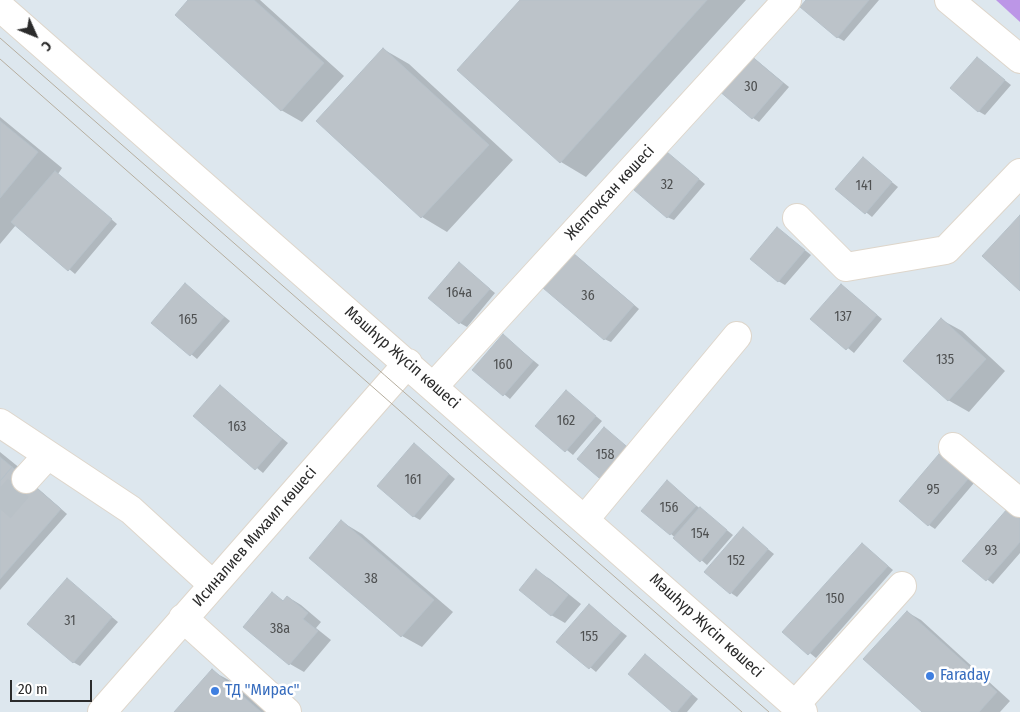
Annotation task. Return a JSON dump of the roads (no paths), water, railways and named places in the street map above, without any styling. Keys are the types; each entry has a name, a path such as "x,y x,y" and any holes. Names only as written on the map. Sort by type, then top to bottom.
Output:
{"street":[{"name":"Желтоқсан көшесі","path":"434,386 788,0"},
{"path":"949,0 1020,59"},
{"name":"Мәшһүр Жүсіп көшесі","path":"0,6 799,708"},
{"path":"797,218 846,267 946,250 1020,173"},
{"path":"585,519 738,336"},
{"name":"Исиналиев Михаил көшесі","path":"102,712 408,363"},
{"path":"0,423 131,510 213,585"},
{"path":"953,447 1020,503"},
{"path":"26,479 47,456"},
{"path":"799,708 902,586"},
{"path":"183,618 288,712"}],"tunnel":[{"path":"0,509 26,479"}],"tram line":[{"path":"0,38 769,712"},
{"path":"0,59 742,712"}],"place":[{"name":"Faraday","path":"930,676"},
{"name":"ТД \"Мирас\"","path":"215,691"}]}
